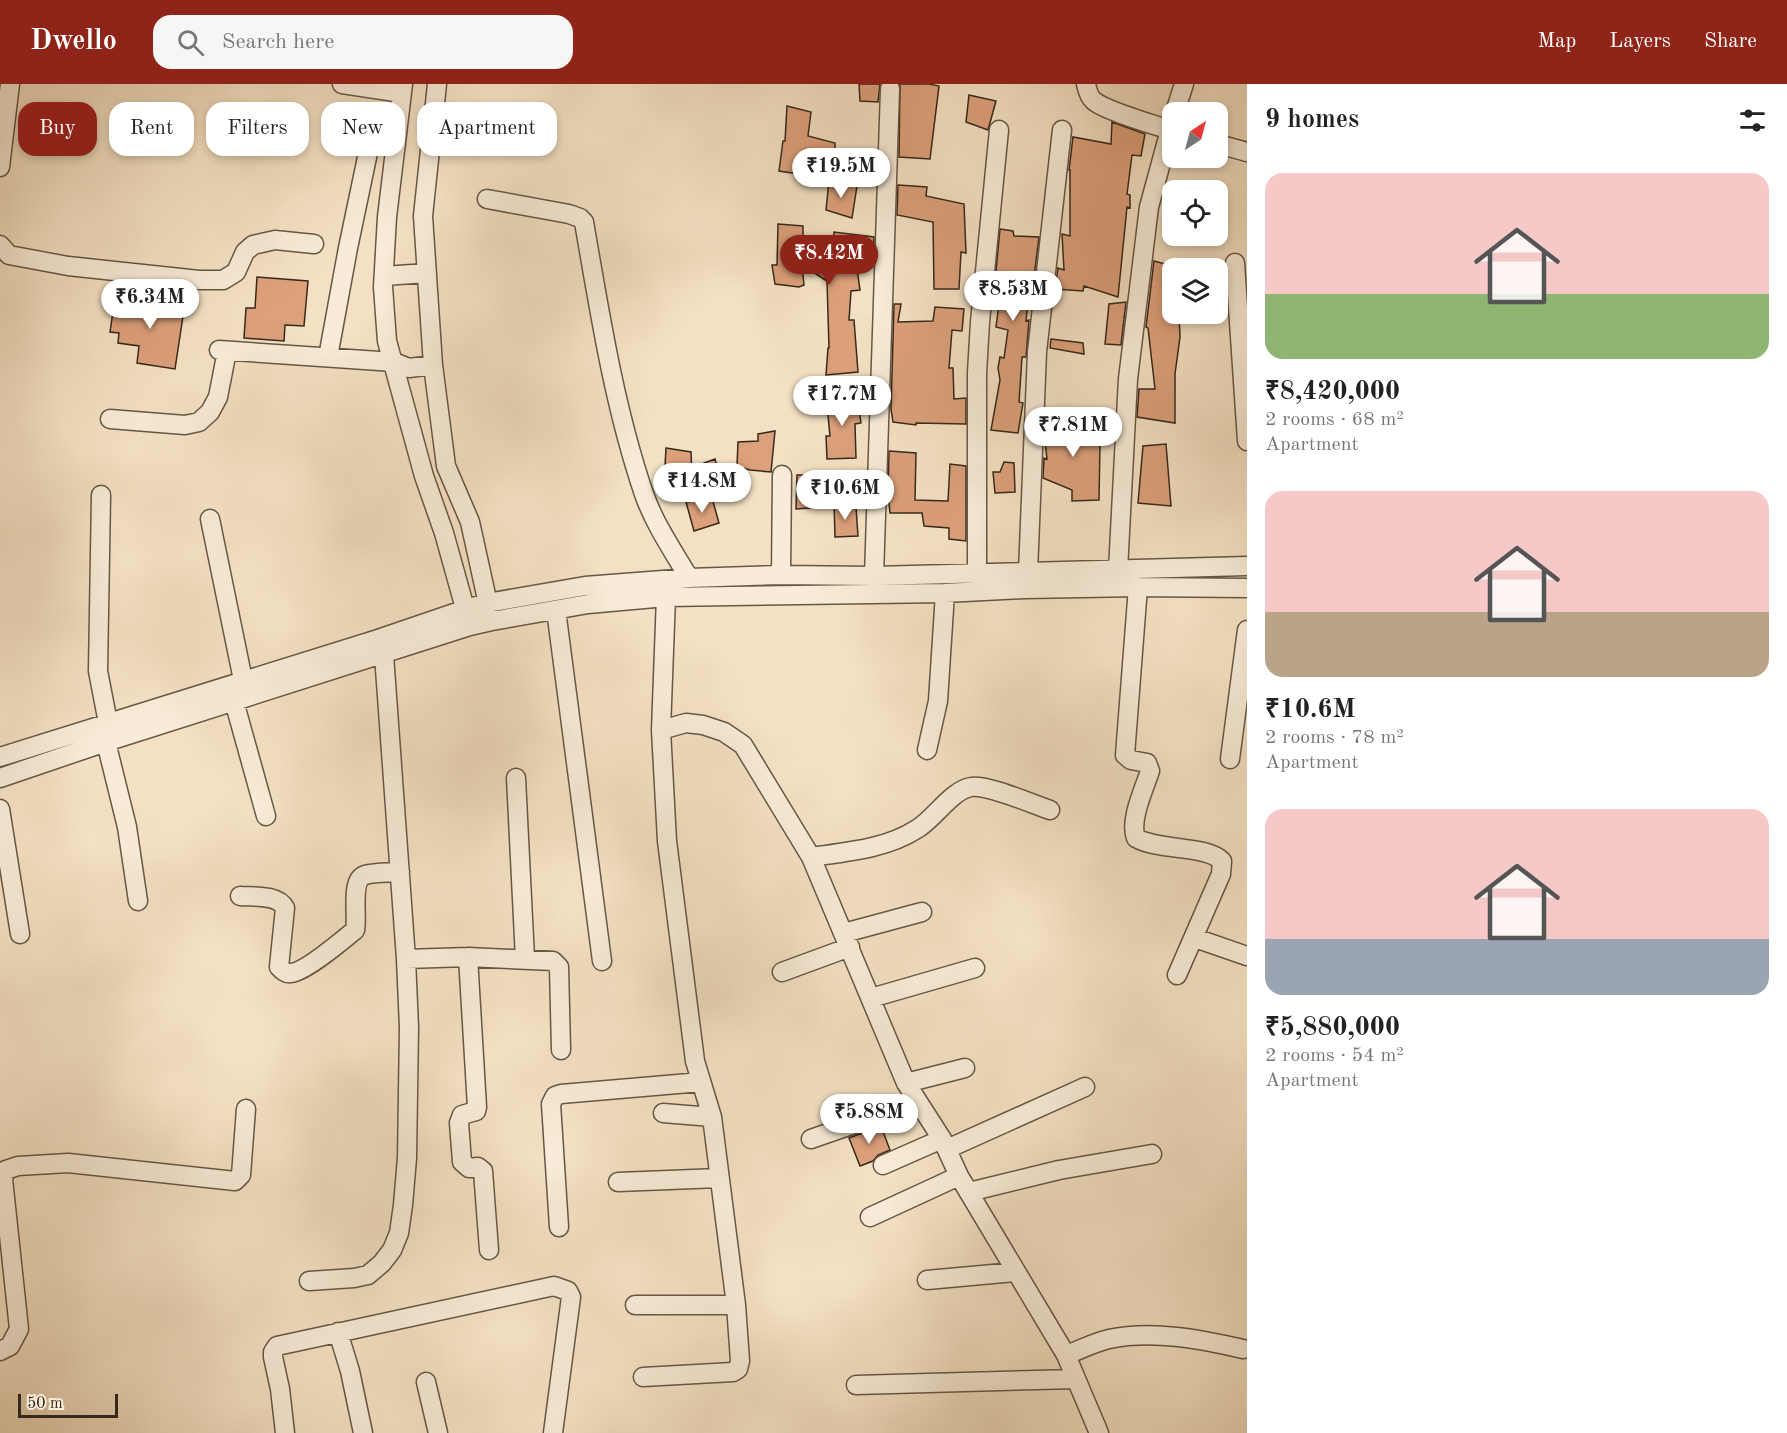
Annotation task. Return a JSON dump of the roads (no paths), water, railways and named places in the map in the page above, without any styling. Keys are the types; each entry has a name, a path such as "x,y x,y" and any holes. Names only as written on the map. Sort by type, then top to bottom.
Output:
{"street":[{"path":"0,167 10,84"},
{"path":"342,84 402,89"},
{"path":"437,84 423,216 387,341 414,366 446,466 470,522 490,612"},
{"path":"1086,84 1093,100 1162,120"},
{"path":"1179,102 1184,84"},
{"path":"874,576 890,89"},
{"path":"977,572 977,373 999,130"},
{"path":"1028,572 1037,352 1062,130"},
{"path":"1228,147 1247,152"},
{"path":"328,357 367,156"},
{"path":"395,156 387,217 407,275 424,476 444,532 471,626"},
{"path":"1118,570 1131,356 1149,207 1162,162"},
{"path":"487,199 569,214 584,222 611,376 644,494 652,513 689,578"},
{"path":"0,245 9,255 68,266 223,280 236,272 245,252 253,245 275,240 314,243"},
{"path":"1235,263 1247,441"},
{"path":"110,419 185,425 199,422 210,412 218,397 223,350 414,366"},
{"path":"781,575 782,475"},
{"path":"100,495 98,671 108,723"},
{"path":"210,519 243,681"},
{"path":"0,778 471,626 490,612 585,586 689,578 781,575 874,576 1247,566"},
{"path":"1138,587 1125,755 1131,760 1147,764 1150,771 1134,822 1134,832 1136,838 1152,844 1212,854 1222,861 1221,874 1177,975"},
{"path":"0,758 466,609 490,612 556,610 588,604 666,597 945,593 1024,588 1247,588"},
{"path":"927,750 938,701 945,593"},
{"path":"644,1377 733,1372 738,1369 740,1361 736,1305 712,1117 695,1061 667,841 661,730 666,597"},
{"path":"556,610 602,960"},
{"path":"1230,759 1247,630"},
{"path":"309,1281 368,1275 392,1250 399,1233 407,1158 409,1027 384,655"},
{"path":"234,701 266,816"},
{"path":"661,730 686,723 703,725 724,732 743,745 811,857 906,1083 945,1144 959,1176 1066,1355 1099,1433"},
{"path":"106,742 127,827 138,901"},
{"path":"516,778 525,959"},
{"path":"811,857 858,850 905,835 931,819 956,795 974,786 1050,810"},
{"path":"0,809 20,934"},
{"path":"240,896 276,899 282,902 285,908 279,967 291,974 304,969 355,930 356,884 360,878 368,874 400,872"},
{"path":"782,972 847,940 922,912"},
{"path":"1195,938 1247,956"},
{"path":"406,959 468,957 553,961 559,967 561,1050"},
{"path":"468,957 477,1107 476,1111 462,1115 459,1123 462,1162 469,1168 478,1167 483,1171 489,1250"},
{"path":"871,998 975,968"},
{"path":"906,1083 965,1068"},
{"path":"559,1227 551,1104 555,1096 701,1082"},
{"path":"883,1165 945,1144 1085,1087"},
{"path":"811,1139 917,1102"},
{"path":"0,1351 10,1346 19,1329 3,1179 6,1170 18,1166 68,1163 235,1181 241,1175 246,1109"},
{"path":"663,1113 712,1117"},
{"path":"969,1192 1059,1170 1152,1154"},
{"path":"870,1217 959,1176"},
{"path":"618,1182 719,1178"},
{"path":"927,1280 1015,1272"},
{"path":"285,1433 273,1352 277,1346 554,1286 568,1291 571,1297 553,1433"},
{"path":"635,1305 736,1305"},
{"path":"338,1332 350,1371 363,1433"},
{"path":"1066,1355 1107,1339 1127,1336 1179,1338 1214,1342 1243,1349"},
{"path":"856,1385 1075,1379"},
{"path":"426,1382 438,1433"}]}
